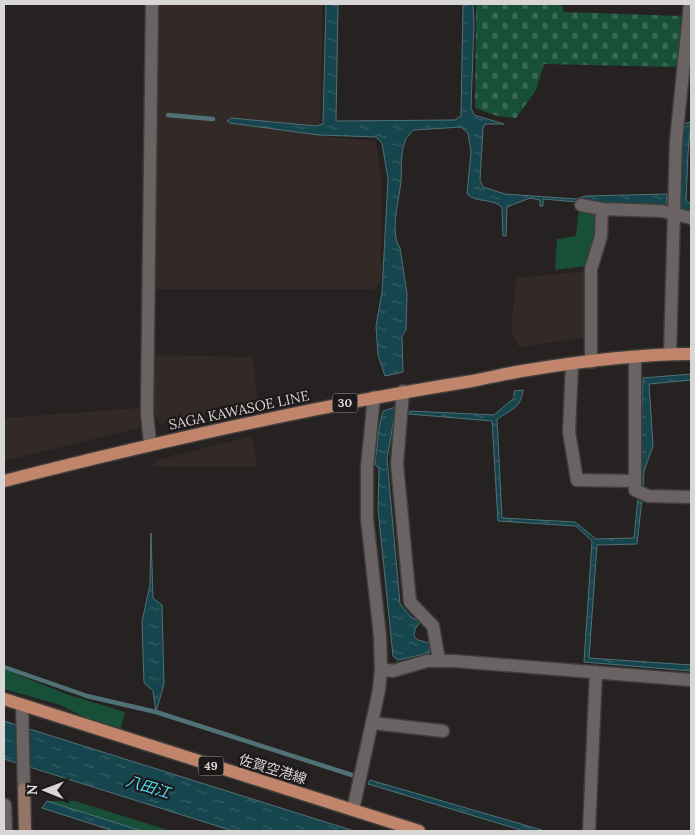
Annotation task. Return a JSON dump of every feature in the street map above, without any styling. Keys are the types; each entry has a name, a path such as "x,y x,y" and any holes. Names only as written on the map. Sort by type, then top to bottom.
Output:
{"main road":[{"name":"SAGA KAWASOE LINE","path":"4,480 150,444 374,397 468,382 519,371 635,357 691,354"},
{"name":"佐賀空港線","path":"4,700 419,831"}],"street":[{"path":"150,444 147,413 152,4"},
{"path":"670,354 676,141 686,78 690,4"},
{"path":"581,205 602,209 662,211 691,218"},
{"path":"591,362 591,269 601,236 602,209"},
{"path":"635,357 635,490 648,496 691,497"},
{"path":"572,364 570,432 577,480 635,481"},
{"path":"403,392 397,464 410,602 433,626 439,660"},
{"path":"354,810 379,690 381,669 380,636 367,519 366,468 374,397"},
{"path":"381,669 393,671 428,661 439,660 691,680"},
{"path":"589,831 596,672"},
{"path":"22,705 25,831"},
{"path":"372,723 444,731"},
{"path":"4,805 6,831"}],"shaded area":[{"path":"157,4 323,4 320,136 376,141 381,179 381,282 374,289 154,289"},
{"path":"589,271 590,337 519,347 511,330 516,278"},
{"path":"152,355 253,357 258,403 159,424 152,408"},
{"path":"140,408 139,428 4,461 4,418"},
{"path":"251,436 258,466 152,466 158,460"}],"green space":[{"path":"476,4 561,4 564,12 681,16 678,67 544,64 536,90 516,118 497,116 475,108"},
{"path":"579,209 597,211 596,234 587,266 555,270 557,239 576,236"},
{"path":"4,669 66,694 125,712 119,734 60,705 4,689"},
{"path":"47,801 75,801 171,831 142,831"}],"water":[{"path":"326,4 338,4 336,121 455,120 461,116 463,4 473,4 471,108 474,115 504,124 485,124 483,128 480,180 483,187 505,194 576,199 586,196 667,194 666,206 543,199 543,206 540,206 540,200 530,198 507,207 506,236 503,236 502,207 494,202 475,199 467,194 471,152 468,133 461,127 414,130 406,138 402,151 401,180 395,224 395,233 400,248 407,294 406,330 402,336 403,372 385,376 378,355 376,326 382,292 388,179 382,143 376,137 319,135 230,123 227,121 231,118 316,126 323,124"},
{"path":"691,122 686,201 691,204 691,211 682,209 679,205 683,124"},
{"path":"691,374 691,380 649,384 653,446 644,471 643,488 639,486 643,378"},
{"path":"523,390 518,405 497,419 502,518 575,522 596,539 634,538 638,498 642,499 637,544 597,545 589,658 691,665 691,671 584,662 592,541 576,526 498,521 492,421 409,414 410,411 494,415 514,398 514,391"},
{"path":"396,407 387,459 400,604 411,617 420,622 415,629 414,636 418,640 430,643 429,653 398,660 393,656 378,509 379,469 375,464 383,411"},
{"path":"151,533 153,598 162,605 164,684 156,712 153,691 144,683 142,621 150,585"},
{"name":"八田江","path":"4,721 354,831 233,831 4,759"},
{"path":"370,780 545,831 524,831 368,784"},
{"path":"47,801 142,831 114,831 42,808"}],"waterway":[{"path":"168,115 213,119"},
{"path":"4,667 87,696 156,712 355,776"}]}
